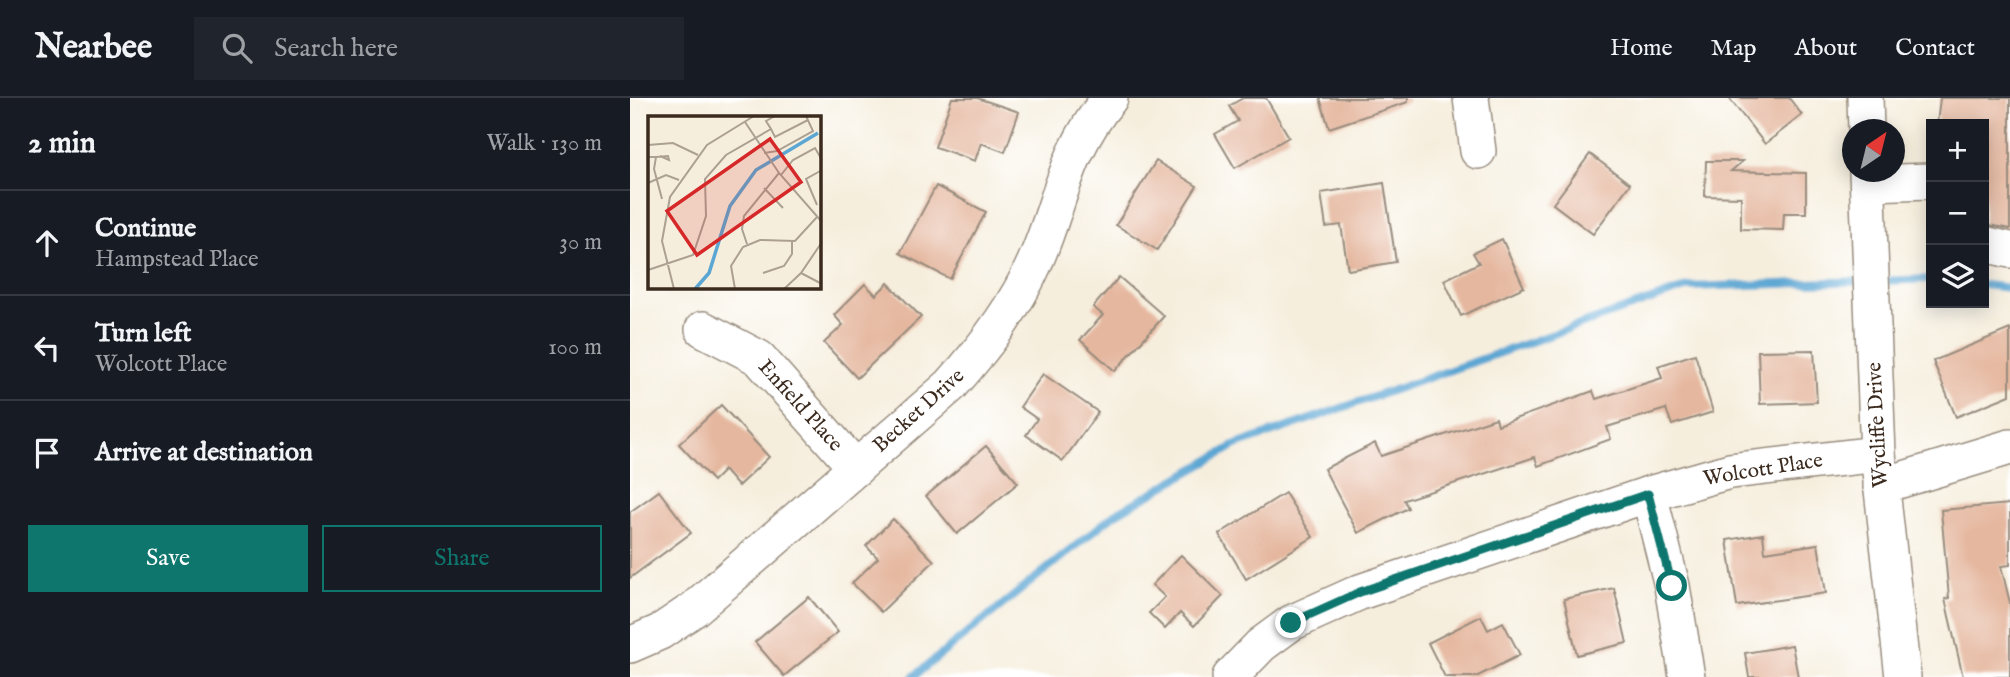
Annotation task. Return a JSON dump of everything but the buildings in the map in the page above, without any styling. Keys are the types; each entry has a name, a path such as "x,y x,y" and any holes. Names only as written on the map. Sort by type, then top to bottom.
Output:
{"street":[{"name":"Becket Drive","path":"630,645 660,632 694,609 951,384 982,351 1014,301 1035,261 1062,179 1077,147 1093,119 1110,98"},
{"path":"1471,98 1478,151"},
{"path":"1865,98 1866,119"},
{"path":"1905,179 1926,181"},
{"name":"Wycliffe Drive","path":"1868,182 1879,470 1903,677"},
{"path":"1988,245 2010,250"},
{"name":"Enfield Place","path":"703,329 759,358 856,468"},
{"name":"Wolcott Place","path":"1230,677 1261,645 1291,623 1320,608 1648,494 1730,471 1879,470 2010,447"},
{"path":"1648,494 1672,586 1687,677"}],"waterway":[{"path":"1881,281 1926,279"},
{"path":"913,677 1115,514 1236,445 1688,287 1865,281"},
{"path":"1989,286 2010,288"}],"route":[{"path":"1291,623 1360,592 1648,494 1672,586"}]}
